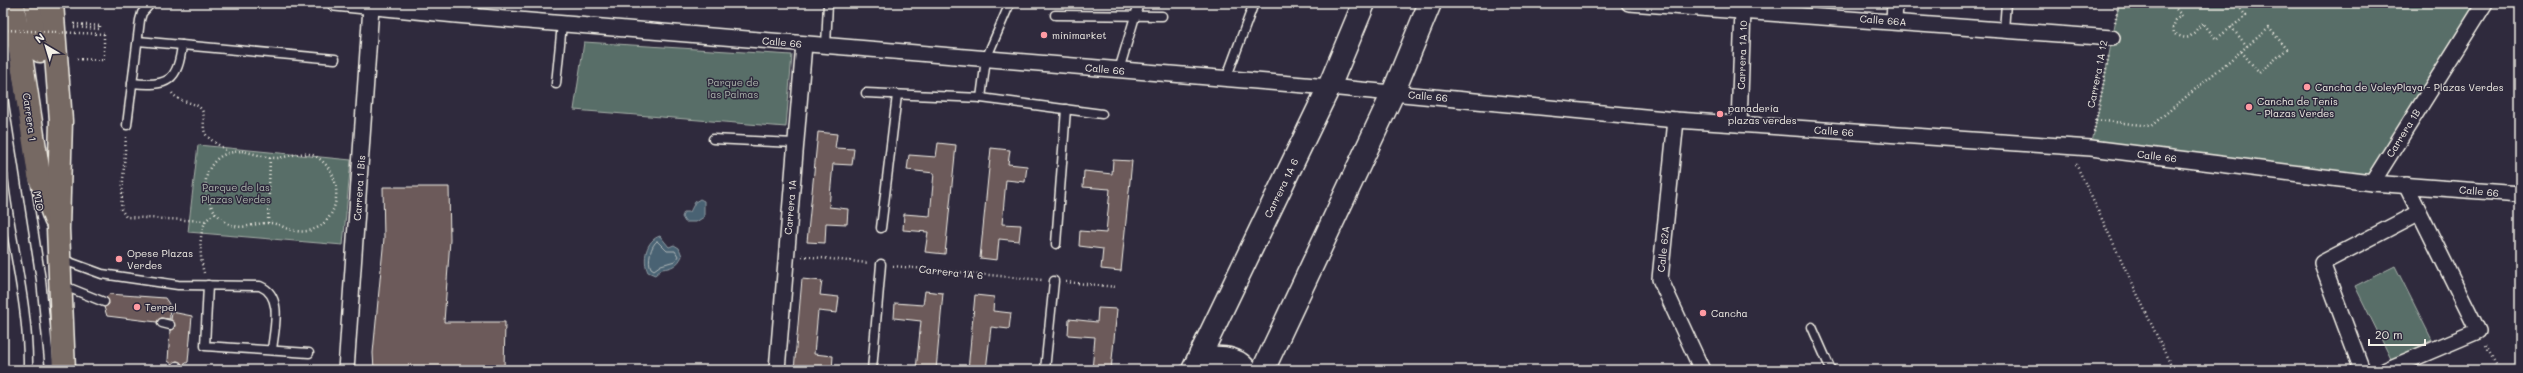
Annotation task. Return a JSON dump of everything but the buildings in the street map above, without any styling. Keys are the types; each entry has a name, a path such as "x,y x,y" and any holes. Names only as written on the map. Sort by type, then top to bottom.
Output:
{"main road":[{"name":"Carrera 1","path":"13,3 39,175 58,229"},
{"path":"36,3 47,123 59,189"},
{"name":"Carrera 1","path":"52,3 61,121 58,229 64,370"}],"street":[{"name":"Calle 66","path":"335,3 371,7 474,10 562,24 1329,87 1676,120 2091,148 2372,182 2520,194"},
{"name":"Carrera 1A 6","path":"1196,365 1329,87 1364,3"},
{"path":"1262,370 1393,93 1430,3"},
{"name":"Calle 66A","path":"1629,3 1743,10 2112,38"},
{"path":"1894,21 1895,3"},
{"name":"Carrera 1B","path":"2372,182 2485,3"},
{"name":"Carrera 1 Bis","path":"346,370 371,7"},
{"name":"Carrera 1A 10","path":"1739,124 1743,10"},
{"name":"Carrera 1A","path":"777,370 785,254 804,44"},
{"name":"Calle 62A","path":"1676,120 1660,279 1702,370"},
{"path":"2386,370 2478,331 2418,213 2406,185"},
{"path":"2362,370 2322,263 2418,213"},
{"path":"1196,365 1222,356 1242,365 1246,370"}],"lane":[{"path":"127,125 142,13 151,3"},
{"path":"826,46 828,3"},
{"path":"981,98 986,59 1010,3"},
{"path":"1119,70 1139,3"},
{"path":"1226,79 1254,3"},
{"path":"2004,30 2006,3"},
{"path":"1055,15 1134,17 1162,16"},
{"path":"556,84 562,24"},
{"name":"MIO","path":"3,35 41,280 50,370"},
{"path":"138,41 336,59"},
{"path":"132,83 154,86 168,81 176,72 180,63 182,45"},
{"path":"866,94 981,98 1102,114"},
{"path":"881,228 898,95"},
{"path":"1056,244 1066,109"},
{"path":"713,139 795,142"},
{"path":"3,175 21,279 28,336 28,370"},
{"path":"59,259 102,274 178,285 260,286 268,290 274,298 276,308 272,350"},
{"path":"872,370 881,264"},
{"path":"1045,370 1054,281"},
{"path":"60,284 104,302"},
{"path":"208,285 205,346 309,353"},
{"path":"162,323 170,325"},
{"path":"1812,328 1831,370"}],"path":[{"name":"Carrera 1A 12","path":"2091,148 2119,3"},
{"path":"2172,3 2182,16 2176,20 2173,27 2174,33 2182,38 2192,36 2203,23 2216,39 2246,16 2236,3"},
{"path":"73,35 74,27 100,28 100,26"},
{"path":"2231,27 2247,46"},
{"path":"2096,120 2151,126 2241,51 2247,46 2269,28 2287,50 2259,73 2241,51"},
{"path":"3,30 104,34 104,60 73,58"},
{"path":"168,81 170,91 176,99 198,106 202,110 204,131 208,137 223,146 228,153"},
{"path":"127,125 121,209 123,214 126,217 206,221"},
{"path":"2068,146 2173,370"},
{"path":"242,151 270,157 306,153 322,161 332,173 337,185 333,213 322,225 303,232 268,223 245,228 227,223 216,213 207,199 207,179 217,159 228,153 242,151"},
{"path":"268,223 270,157"},
{"path":"208,285 201,262 202,234 206,221 216,213"},
{"name":"Carrera 1A 6","path":"785,254 1117,287"},
{"path":"2478,331 2499,370"}],"green space":[{"path":"2119,3 2485,3 2372,183 2091,148"},
{"name":"Parque de las Palmas","path":"584,42 792,55 786,127 574,110"},
{"name":"Parque de las Plazas Verdes","path":"198,145 351,160 343,245 188,232"},
{"path":"2395,266 2432,340 2392,361 2355,286"}],"water":[{"path":"700,199 704,201 704,217 696,222 685,222 682,217 684,212 690,212 695,202"},
{"path":"660,236 669,247 674,245 679,248 682,256 679,262 674,266 662,269 655,275 648,272 645,256 651,242"}],"place":[{"name":"minimarket","path":"1044,35"},
{"name":"Cancha de VoleyPlaya - Plazas Verdes","path":"2307,87"},
{"name":"Cancha de Tenis - Plazas Verdes","path":"2249,107"},
{"name":"panadería plazas verdes","path":"1720,114"},
{"name":"Opese Plazas Verdes","path":"119,259"},
{"name":"Terpel","path":"137,307"},
{"name":"Cancha","path":"1703,313"}]}
